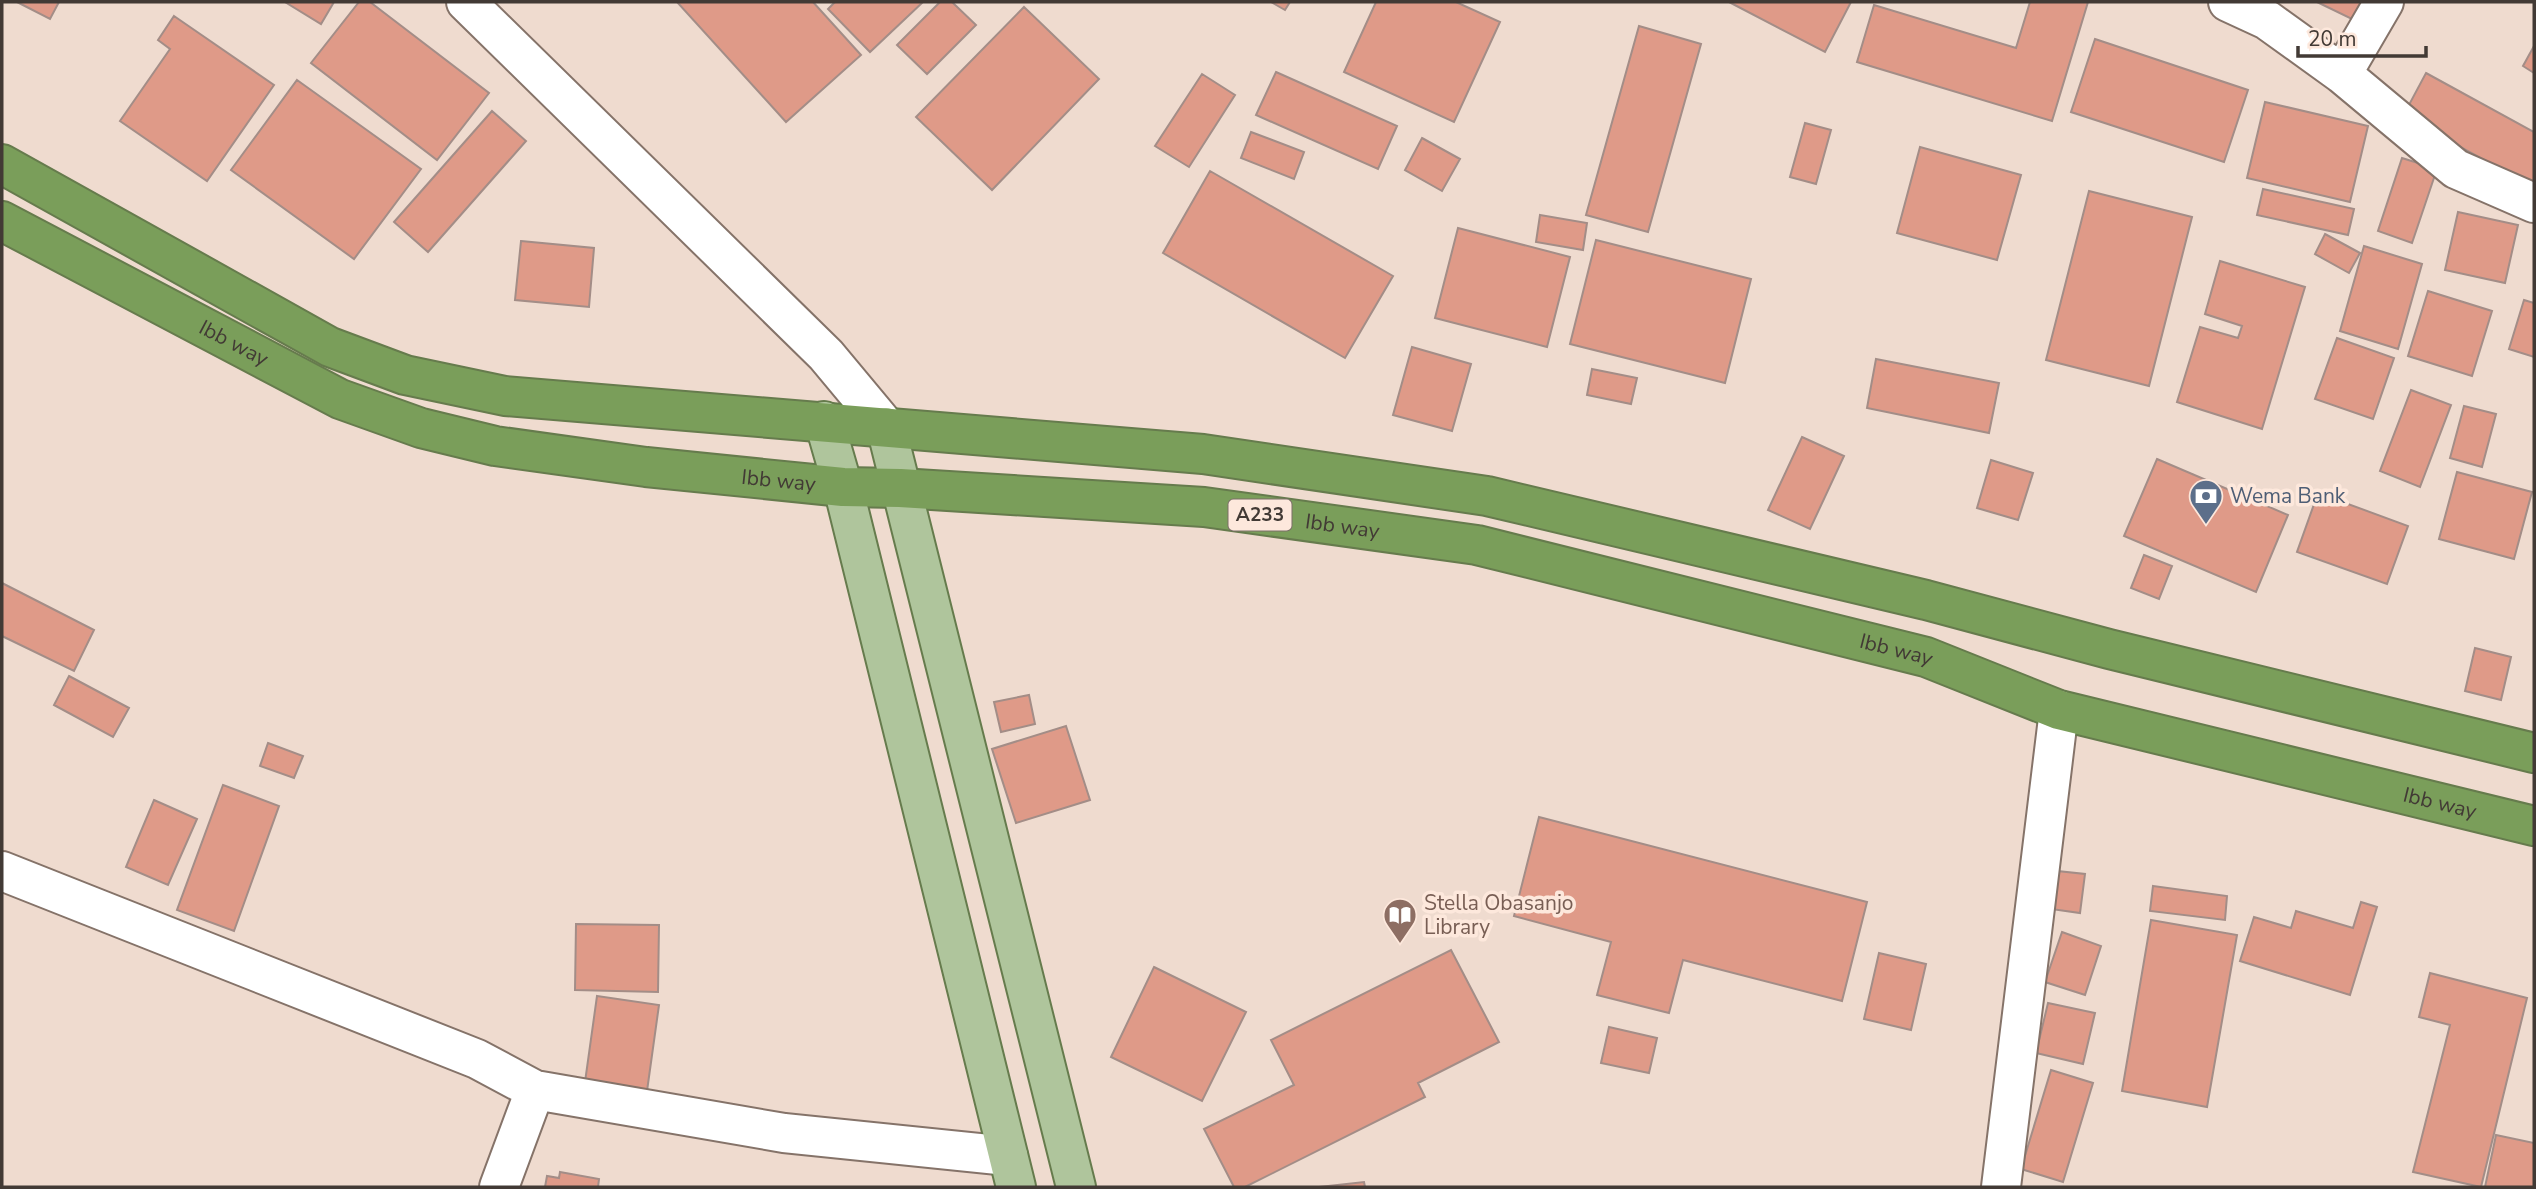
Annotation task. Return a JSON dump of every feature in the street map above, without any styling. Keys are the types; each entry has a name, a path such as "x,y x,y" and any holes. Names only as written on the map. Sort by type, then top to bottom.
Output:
{"highway":[{"path":"2,164 330,347 405,375 505,396 1203,454 1487,496 1926,600 2109,649 2534,753"},
{"name":"Ibb way","path":"2,220 340,399 421,428 495,446 618,463 843,487 900,488 1204,507 1477,545 1926,657 2059,710 2534,826"}],"main road":[{"path":"824,421 843,487 1012,1171"},
{"path":"886,427 1076,1187"}],"street":[{"path":"466,2 826,355 886,427"},
{"path":"2228,2 2267,20 2342,74 2456,169 2534,203"},
{"path":"2342,74 2384,2"},
{"path":"824,421 826,355"},
{"path":"2001,1187 2059,710"},
{"path":"2,871 477,1059 535,1090 1012,1171"},
{"path":"499,1187 535,1090"}],"building":[{"path":"17,2 59,2 50,19"},
{"path":"285,2 334,2 321,24"},
{"path":"359,2 370,2 489,93 437,160 311,63"},
{"path":"677,2 813,2 861,55 786,122"},
{"path":"835,2 923,2 870,52 828,9"},
{"path":"940,2 952,2 976,25 927,74 897,45"},
{"path":"1271,2 1290,2 1285,10"},
{"path":"1376,2 1456,2 1500,22 1454,122 1344,72"},
{"path":"1729,2 1851,2 1825,52"},
{"path":"2030,2 2088,2 2052,121 1857,62 1874,5 2016,48"},
{"path":"2317,2 2368,2 2358,22"},
{"path":"1024,7 1099,79 992,190 916,117"},
{"path":"174,16 274,85 207,181 120,121 170,49 158,40"},
{"path":"1639,26 1701,44 1648,232 1586,215"},
{"path":"2095,39 2248,90 2224,162 2071,112"},
{"path":"2534,46 2534,73 2523,66"},
{"path":"1276,72 1397,126 1378,169 1256,115"},
{"path":"2426,73 2534,132 2534,187 2403,116"},
{"path":"1202,74 1235,95 1189,167 1155,146"},
{"path":"297,80 421,169 354,259 231,170"},
{"path":"2265,102 2368,126 2350,202 2247,178"},
{"path":"492,111 526,141 428,252 394,222"},
{"path":"1805,123 1831,130 1816,184 1790,177"},
{"path":"1251,132 1304,152 1294,179 1241,158"},
{"path":"1422,138 1460,159 1442,191 1405,170"},
{"path":"1920,147 2021,175 1997,260 1897,233"},
{"path":"2402,158 2437,169 2412,243 2378,231"},
{"path":"1210,171 1393,276 1345,358 1163,253"},
{"path":"2263,189 2354,209 2348,235 2257,215"},
{"path":"2089,191 2192,217 2149,386 2046,360"},
{"path":"2458,212 2518,225 2505,283 2445,270"},
{"path":"1540,215 1587,223 1583,250 1536,242"},
{"path":"1458,228 1570,257 1547,347 1435,318"},
{"path":"2325,234 2360,253 2349,273 2315,254"},
{"path":"1596,240 1751,279 1725,383 1570,344"},
{"path":"521,241 594,248 589,307 515,300"},
{"path":"2364,246 2422,264 2398,349 2340,331"},
{"path":"2220,261 2305,287 2262,429 2177,402 2200,327 2238,338 2242,326 2205,314"},
{"path":"2428,291 2492,311 2472,376 2408,356"},
{"path":"2524,300 2534,303 2534,357 2509,349"},
{"path":"2337,338 2394,358 2373,419 2315,399"},
{"path":"1412,347 1471,364 1452,431 1393,415"},
{"path":"1876,359 1999,383 1989,433 1867,408"},
{"path":"1592,369 1637,378 1631,404 1587,395"},
{"path":"2411,390 2451,405 2420,487 2380,471"},
{"path":"2464,406 2496,414 2482,467 2450,458"},
{"path":"1802,437 1844,456 1810,529 1768,510"},
{"name":"Wema Bank","path":"2157,459 2288,515 2256,592 2124,536"},
{"path":"1991,460 2033,473 2018,520 1977,508"},
{"path":"2457,472 2532,492 2514,559 2439,539"},
{"path":"2318,493 2408,526 2387,584 2297,552"},
{"path":"2144,555 2172,566 2159,599 2131,588"},
{"path":"2,583 94,630 74,671 2,636"},
{"path":"2475,648 2511,657 2501,700 2465,691"},
{"path":"69,676 129,708 113,737 54,705"},
{"path":"1029,695 1035,724 1001,732 994,702"},
{"path":"1066,726 1090,800 1016,823 992,749"},
{"path":"268,743 303,756 294,778 260,766"},
{"path":"223,785 279,806 234,931 177,910"},
{"path":"154,800 197,819 168,885 126,867"},
{"path":"1539,817 1867,902 1842,1001 1683,960 1669,1013 1597,995 1611,942 1514,916"},
{"path":"2048,870 2085,874 2080,913 2044,908"},
{"path":"2153,886 2227,896 2225,920 2150,911"},
{"path":"2361,902 2377,907 2350,995 2240,961 2254,917 2291,928 2296,911 2353,928"},
{"path":"2151,920 2237,935 2207,1107 2122,1091"},
{"path":"576,924 659,925 658,992 575,990"},
{"path":"2062,932 2101,946 2085,995 2045,982"},
{"path":"1451,950 1499,1042 1418,1083 1425,1097 1245,1187 1234,1187 1204,1129 1294,1085 1271,1040"},
{"path":"1879,953 1926,964 1911,1030 1864,1019"},
{"path":"1154,967 1246,1012 1202,1101 1111,1057"},
{"path":"2430,973 2527,998 2481,1187 2413,1172 2450,1025 2419,1017"},
{"path":"597,996 659,1005 647,1091 585,1082"},
{"path":"2048,1003 2095,1013 2083,1064 2036,1053"},
{"path":"1609,1027 1657,1038 1649,1073 1601,1063"},
{"path":"2051,1070 2093,1083 2063,1182 2021,1169"},
{"path":"2496,1135 2534,1143 2534,1187 2485,1187"},
{"path":"560,1172 599,1179 598,1187 545,1187 547,1176 559,1178"},
{"path":"1364,1182 1365,1187 1319,1187"}],"place":[{"name":"Wema Bank","path":"2206,526"},
{"name":"Stella Obasanjo Library","path":"1400,945"}]}
